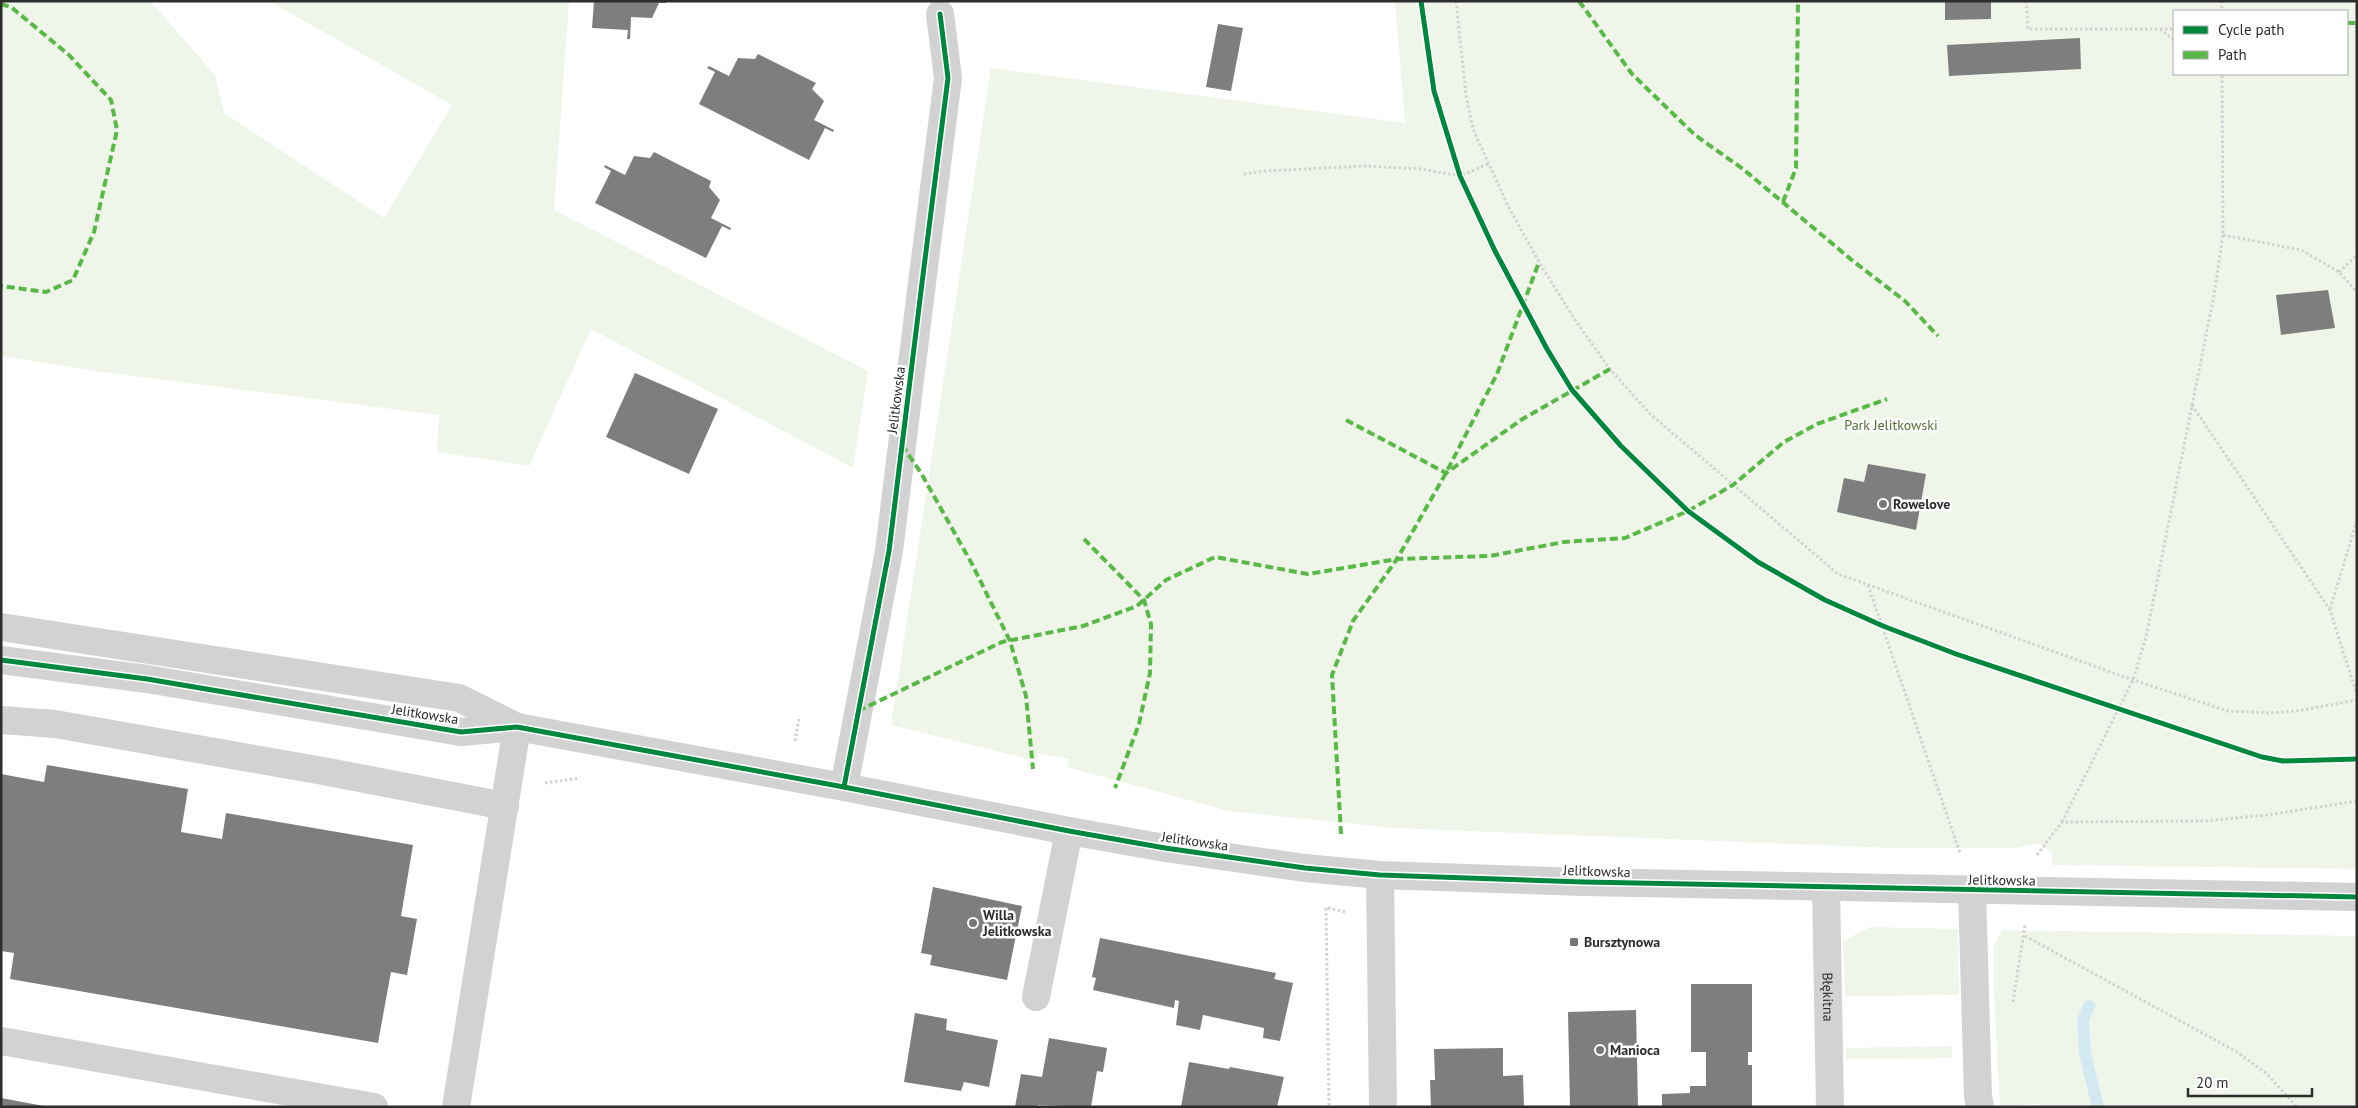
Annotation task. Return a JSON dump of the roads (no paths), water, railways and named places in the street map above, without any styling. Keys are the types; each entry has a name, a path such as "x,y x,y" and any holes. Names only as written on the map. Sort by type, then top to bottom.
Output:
{"street":[{"name":"Jelitkowska","path":"844,787 889,551 948,78 940,14"},
{"name":"Jelitkowska","path":"1,627 459,698 517,727"},
{"name":"Jelitkowska","path":"1,660 147,679 461,732 517,727 844,787 1069,832 1305,868 1380,875 1826,888 2357,897"},
{"path":"1,720 74,728 314,769 505,806"},
{"path":"456,1107 517,727"},
{"path":"1036,997 1069,832"},
{"path":"1380,875 1383,1107"},
{"name":"Błękitna","path":"1826,888 1830,1107"},
{"path":"1972,891 1978,1096 1980,1107"},
{"path":"1,1041 374,1107"}],"waterway":[{"path":"2089,1006 2083,1020 2085,1054 2098,1107"}],"place":[{"name":"Rowelove","path":"1883,504"},
{"name":"Willa Jelitkowska","path":"973,923"},
{"name":"Bursztynowa","path":"1574,942"},
{"name":"Manioca","path":"1600,1050"}],"park label":[{"name":"Park Jelitkowski","path":"1891,425"}]}
